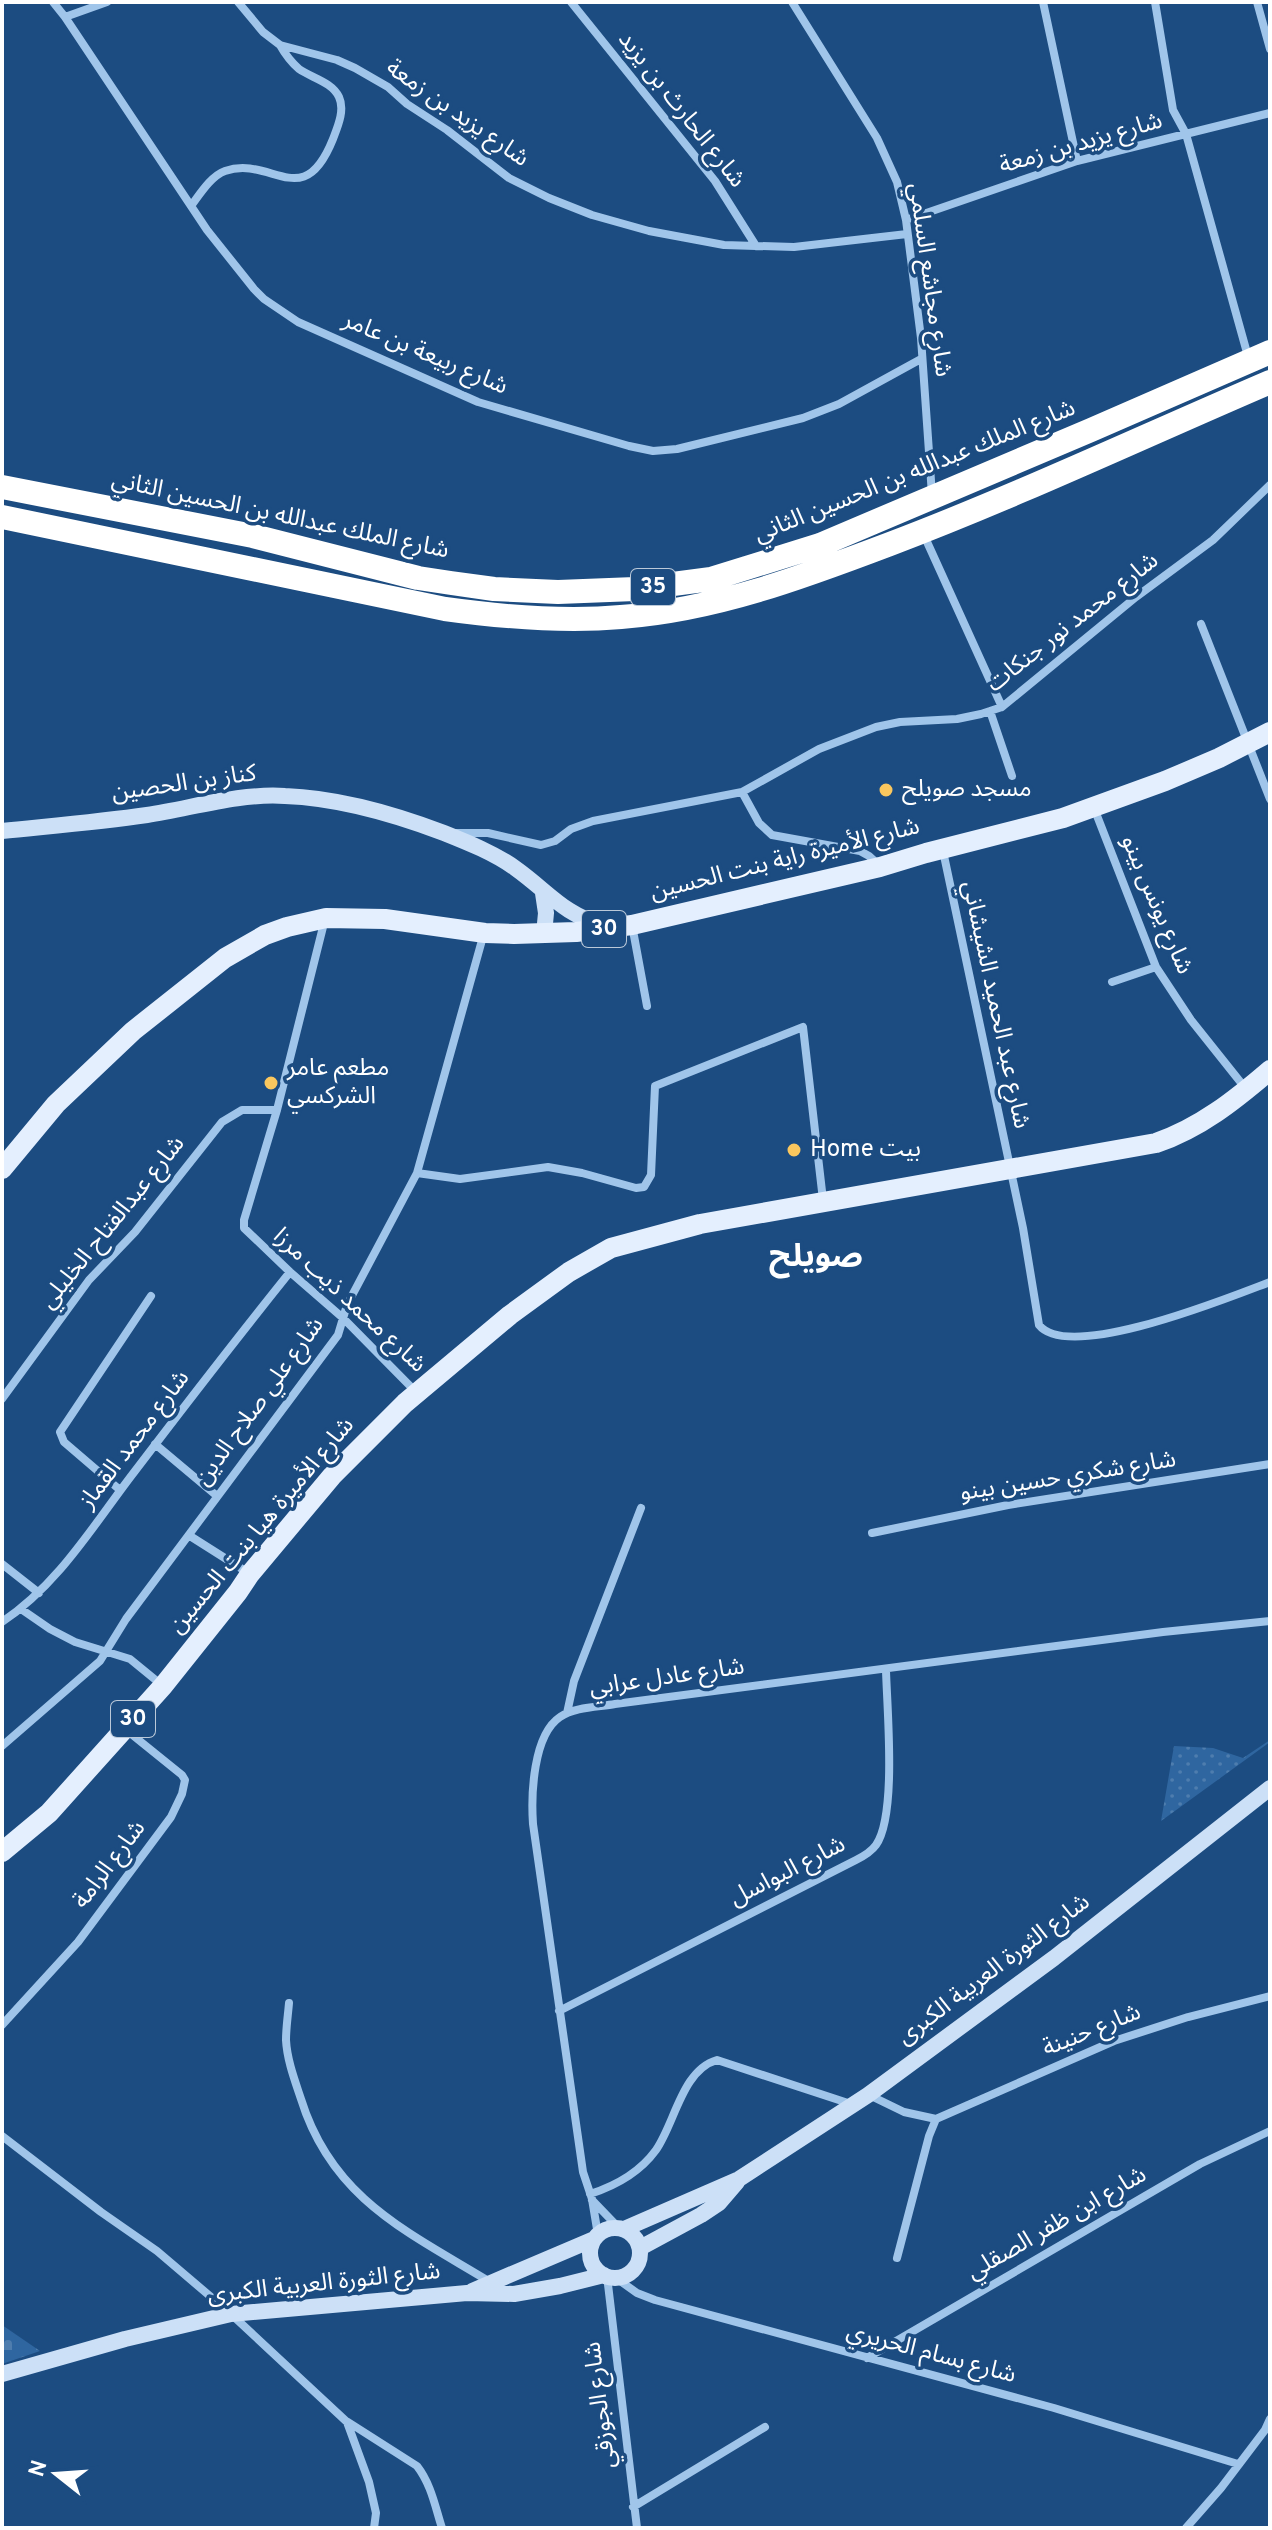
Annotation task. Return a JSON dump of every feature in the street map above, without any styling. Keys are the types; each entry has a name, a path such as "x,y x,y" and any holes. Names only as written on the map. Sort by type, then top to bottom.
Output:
{"highway":[{"name":"شارع الملك عبدالله بن الحسين الثاني","path":"2,487 253,536 418,578 494,589 558,592 635,589 711,579 820,545 1260,356"},
{"name":"35","path":"2,517 402,602 485,614 561,618 645,614 742,595 815,572 1068,471 1270,382"}],"main road":[{"name":"شارع الأميرة راية بنت الحسين","path":"2,1169 78,1080 199,977 245,945 287,927 326,918 385,919 485,933 544,934 632,925 1027,829 1094,808 1219,758 1270,732"},
{"name":"شارع الأميرة هيا بنت الحسين","path":"2,1852 49,1813 163,1686 250,1574 348,1458 417,1393 510,1315 569,1272 611,1248 679,1228 1111,1152 1171,1138 1212,1117 1270,1070"}],"street":[{"name":"شارع ربيعة بن عامر","path":"53,2 191,206 254,289 298,322 478,402 641,449 677,449 803,418 839,404 921,359"},
{"path":"65,17 87,6 107,2"},
{"name":"شارع يزيد بن زمعة","path":"238,2 263,32 280,45 337,60 372,78 509,178 592,215 649,231 724,245 794,247 907,234"},
{"name":"شارع الحارث بن يزيد","path":"571,2 715,181 756,246"},
{"name":"شارع مجاشع السلمي","path":"792,2 886,156 897,182 906,220 921,338 932,496"},
{"path":"1043,2 1077,161"},
{"path":"1155,2 1173,110 1186,134 1260,356"},
{"path":"1257,2 1270,49"},
{"path":"191,206 221,172 242,169 274,176 304,177 321,164 338,125 342,106 338,94 299,68 280,45"},
{"name":"شارع يزيد بن زمعة","path":"906,220 1077,161 1270,113"},
{"name":"شارع محمد نور جنكات","path":"443,833 488,833 535,845 548,844 571,829 593,821 742,792 801,758 856,733 900,722 957,719 1002,707 1136,597 1213,540 1270,485"},
{"path":"922,531 1002,707"},
{"path":"1201,624 1270,799"},
{"path":"990,711 1012,776"},
{"path":"742,792 757,820 770,834 860,851 880,867"},
{"name":"كناز بن الحصين","path":"2,831 143,815 272,795 332,801 366,808 443,833 504,861 574,915 609,928"},
{"name":"شارع يونس بينو","path":"1094,808 1156,967 1191,1020 1246,1090"},
{"name":"شارع عبد الحميد الشيشاني","path":"942,849 1023,1228 1039,1325 1052,1335 1090,1336 1127,1330 1166,1320 1270,1282"},
{"path":"543,893 546,913 544,934"},
{"name":"شارع محمد ذيب مرزا","path":"326,918 277,1110 244,1223 249,1234 343,1318 417,1393"},
{"path":"632,925 647,1006"},
{"name":"شارع علي صلاح الدين","path":"2,1746 106,1653 126,1619 338,1335 347,1305 417,1173 485,933"},
{"path":"1112,982 1156,967"},
{"path":"417,1173 460,1179 548,1167 636,1188 644,1187 651,1175 655,1086 803,1027 823,1202"},
{"name":"شارع عبدالفتاح الخليلي","path":"2,1399 89,1280 135,1232 222,1122 242,1110 277,1110"},
{"name":"شارع محمد القماز","path":"2,1622 39,1593 68,1561 290,1272"},
{"path":"120,1490 64,1442 60,1432 151,1296"},
{"path":"155,1444 217,1496"},
{"name":"شارع شكري حسين بينو","path":"872,1533 1008,1505 1270,1464"},
{"path":"567,1713 574,1681 641,1508"},
{"path":"190,1536 250,1574"},
{"path":"2,1564 39,1593"},
{"path":"21,1609 64,1636 130,1659 163,1686"},
{"name":"شارع عادل عرابي","path":"596,2237 559,2011 532,1804 534,1775 544,1740 557,1718 567,1713 615,1704 1163,1632 1270,1621"},
{"name":"شارع البواسل","path":"559,2011 867,1854 876,1844 888,1813 886,1670"},
{"name":"شارع الرامة","path":"2,2025 78,1942 171,1817 182,1794 185,1780 182,1775 124,1729"},
{"name":"شارع الثورة العربية الكبرى","path":"621,2228 739,2179 868,2095 1054,1958 1270,1788"},
{"name":"شارع حنينة","path":"936,2119 1114,2041 1188,2017 1270,1996"},
{"path":"289,2003 286,2041 293,2072 310,2123 328,2160 365,2200 395,2224 492,2288"},
{"path":"591,2197 616,2184 651,2156 669,2127 692,2077 710,2062 717,2060 851,2104"},
{"path":"868,2095 904,2112 936,2119 897,2258"},
{"name":"شارع ابن ظفر الصقلي","path":"867,2358 1200,2164 1270,2131"},
{"path":"2,2136 157,2251 231,2314 347,2422 417,2466 432,2494 442,2528"},
{"name":"شارع الثورة العربية الكبرى","path":"640,2248 719,2203 739,2179"},
{"name":"شارع عادل عرابي","path":"591,2197 621,2228"},
{"path":"621,2228 635,2237 640,2248 640,2259 627,2275 609,2276 594,2266 591,2245 607,2229 621,2228"},
{"name":"شارع الثورة العربية الكبرى","path":"2,2374 125,2339 231,2314 467,2293 492,2288 596,2237"},
{"name":"شارع الثورة العربية الكبرى","path":"492,2288 514,2294 609,2276"},
{"name":"شارع بسام الحريري","path":"609,2276 655,2300 1054,2408 1238,2464"},
{"name":"شارع الجوزقي","path":"609,2276 637,2528"},
{"path":"1186,2528 1267,2432 1270,2419"},
{"path":"347,2422 369,2482 376,2513 374,2528"},
{"path":"633,2507 765,2427"}],"green space":[{"path":"1270,1740 1161,1821 1174,1746 1213,1748 1243,1758"},
{"path":"2,2325 40,2351 2,2364"}],"place":[{"name":"مسجد صويلح","path":"886,790"},
{"name":"مطعم عامر الشركسي","path":"271,1083"},
{"name":"Home بيت","path":"794,1150"}],"district":[{"name":"صويلح","path":"816,1258"}]}
